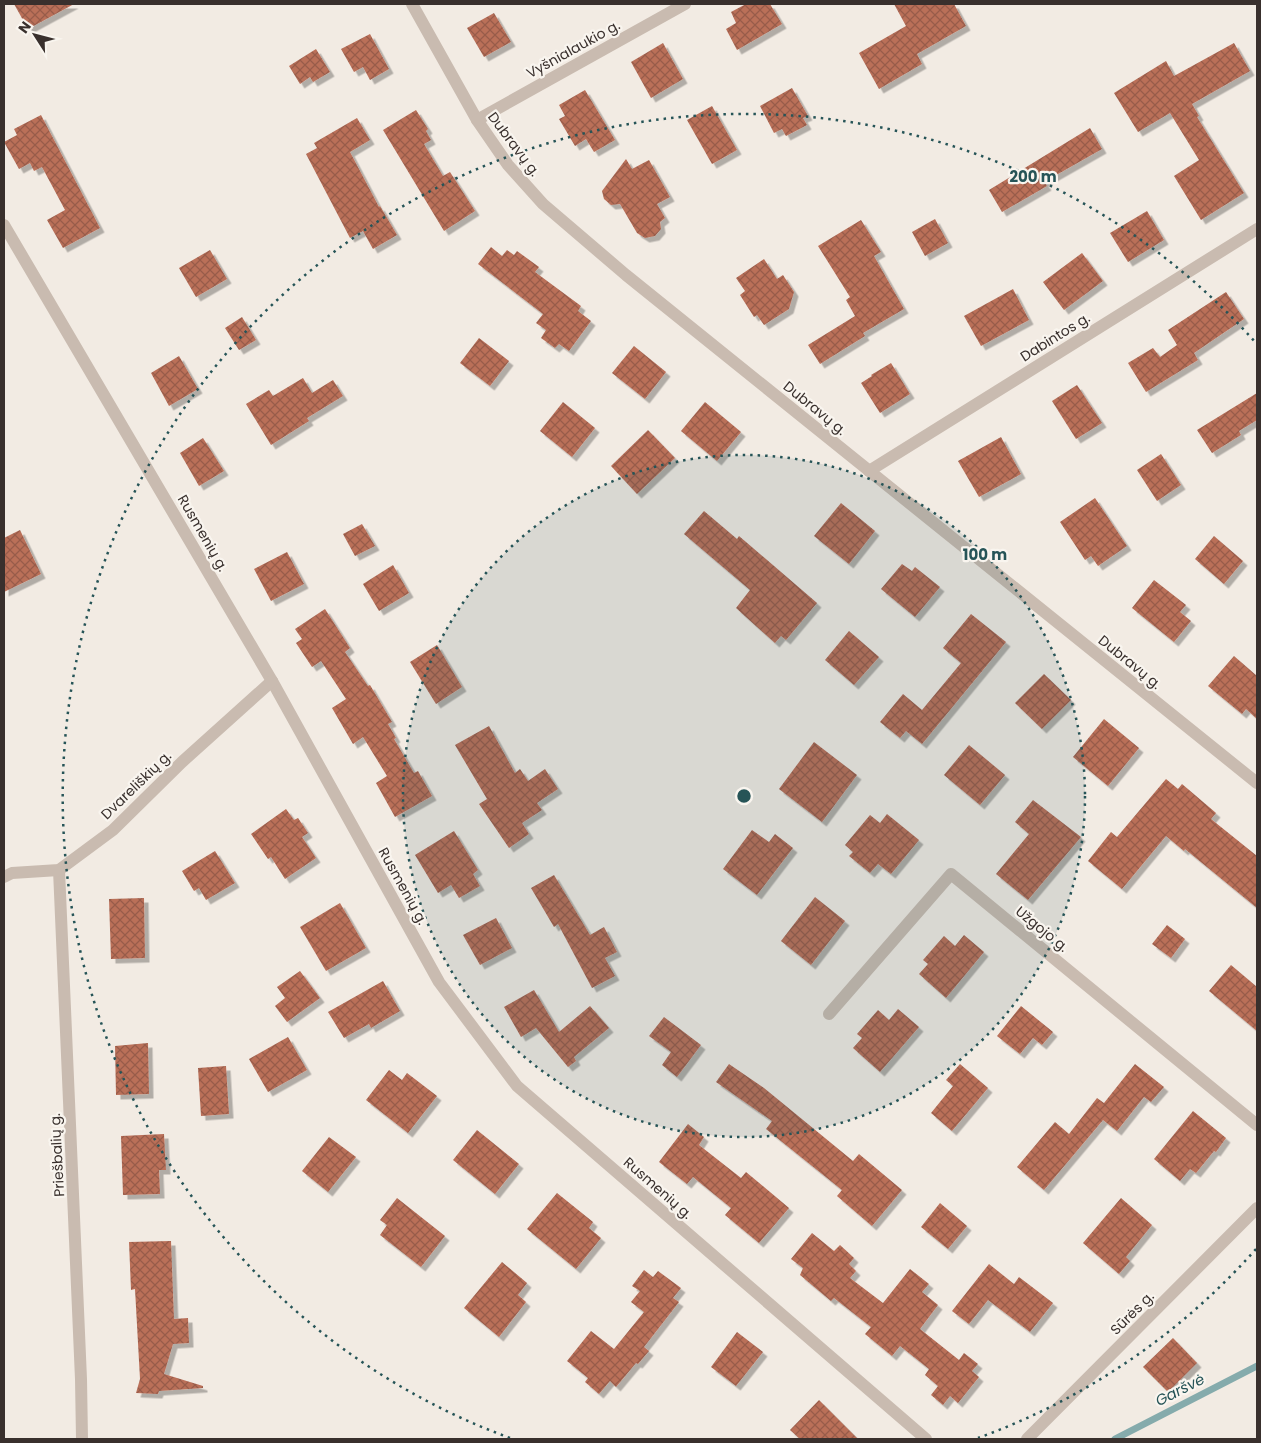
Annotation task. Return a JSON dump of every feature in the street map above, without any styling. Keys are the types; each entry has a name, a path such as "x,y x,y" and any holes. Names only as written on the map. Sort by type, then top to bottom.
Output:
{"street":[{"name":"Dubravų g.","path":"412,4 477,120 508,164 543,204 626,275 1257,783"},
{"name":"Vyšnialaukio g.","path":"477,120 685,4"},
{"name":"Rusmenių g.","path":"4,225 272,681 439,982 517,1086 926,1439"},
{"name":"Dabintos g.","path":"869,471 1257,229"},
{"name":"Dvareliškių g.","path":"59,870 113,830 182,762 272,681"},
{"path":"4,877 12,873 59,870"},
{"name":"Priešbalių g.","path":"59,870 81,1370 82,1439"},
{"name":"Užgojo g.","path":"829,1014 950,874 1257,1125"},
{"name":"Sūrės g.","path":"1027,1439 1257,1208"}],"building":[{"path":"14,4 74,4 28,29"},
{"path":"746,4 770,4 782,24 737,50 726,29 736,23 731,12"},
{"path":"894,4 954,4 966,26 917,54 922,64 879,89 859,53 906,26"},
{"path":"494,13 511,42 484,57 467,28"},
{"path":"370,34 389,69 370,80 363,67 354,72 341,49"},
{"path":"663,43 683,79 651,98 631,62"},
{"path":"1234,43 1250,71 1192,104 1199,116 1197,117 1244,193 1201,220 1174,176 1199,160 1170,113 1138,132 1114,93 1166,61 1174,76"},
{"path":"316,49 330,72 313,82 310,77 300,84 289,66"},
{"path":"792,88 808,116 803,118 807,125 786,136 782,129 774,133 760,106"},
{"path":"585,90 615,140 594,152 586,139 575,146 559,119 565,116 559,105"},
{"path":"712,106 737,150 712,164 687,120"},
{"path":"416,110 428,129 426,131 431,140 424,144 443,176 450,172 475,211 444,231 383,130"},
{"path":"41,115 100,228 63,248 47,220 65,210 42,167 34,171 30,163 19,169 4,142 17,135 14,129"},
{"path":"357,118 370,140 350,152 379,207 397,235 373,249 363,231 350,238 306,154 317,148 314,143"},
{"path":"1090,128 1102,149 1044,182 1047,186 1002,212 989,190"},
{"path":"626,159 632,169 649,160 670,197 657,204 665,218 660,222 661,229 655,236 645,238 637,233 620,204 611,205 604,199 602,191"},
{"path":"1147,211 1164,240 1128,262 1110,233"},
{"path":"935,219 948,243 925,256 912,232"},
{"path":"861,220 881,252 874,256 904,309 863,333 865,336 820,364 808,345 855,316 846,300 850,297 818,246"},
{"path":"491,247 502,256 507,250 514,255 517,251 539,267 535,272 581,306 578,311 591,321 569,351 559,344 555,348 541,338 546,330 536,323 543,314 478,264"},
{"path":"210,250 227,279 196,297 179,268"},
{"path":"1082,253 1103,281 1064,310 1043,282"},
{"path":"764,259 777,279 783,275 794,292 789,309 764,325 757,315 754,317 740,295 745,291 736,278"},
{"path":"1013,289 1029,320 981,346 964,316"},
{"path":"1226,292 1244,319 1194,353 1198,360 1146,392 1128,363 1153,348 1160,357 1177,345 1168,330"},
{"path":"242,317 256,340 239,350 225,328"},
{"path":"479,338 509,361 490,386 460,363"},
{"path":"634,346 666,372 645,399 612,373"},
{"path":"179,356 198,389 169,406 151,373"},
{"path":"891,363 910,394 880,413 861,383"},
{"path":"303,378 312,393 333,380 343,396 307,418 309,421 271,445 246,404 269,390 273,396"},
{"path":"1077,385 1102,423 1076,439 1052,401"},
{"path":"1257,393 1257,420 1239,431 1241,435 1212,453 1197,430"},
{"path":"563,402 595,428 572,457 540,431"},
{"path":"705,402 741,432 717,461 681,431"},
{"path":"648,430 675,458 637,494 611,466"},
{"path":"1001,437 1021,474 979,497 958,461"},
{"path":"203,438 224,471 199,486 180,453"},
{"path":"1161,454 1181,485 1157,501 1137,470"},
{"path":"1095,498 1127,546 1098,566 1091,556 1085,560 1060,522"},
{"path":"841,503 875,531 849,564 814,536"},
{"path":"704,511 737,539 739,536 817,603 786,640 781,636 775,643 736,608 750,590 684,534"},
{"path":"362,524 375,546 355,556 343,534"},
{"path":"20,530 41,574 4,592 4,538"},
{"path":"1214,536 1243,561 1224,584 1195,559"},
{"path":"287,552 304,584 271,601 254,569"},
{"path":"902,564 912,571 915,567 940,587 915,617 881,589"},
{"path":"393,565 409,593 379,611 363,584"},
{"path":"1154,580 1186,605 1180,612 1191,621 1174,642 1132,608"},
{"path":"325,609 350,648 345,652 368,686 370,685 392,722 388,724 396,738 394,739 414,773 418,771 432,796 395,817 376,783 387,776 363,737 353,744 332,708 346,699 321,661 312,667 296,643 302,639 295,629"},
{"path":"971,614 1006,642 922,744 906,731 900,738 880,722 903,694 922,710 961,663 943,648"},
{"path":"849,631 879,657 854,685 825,660"},
{"path":"437,645 462,687 436,704 410,662"},
{"path":"1234,656 1257,676 1257,719 1246,709 1242,714 1208,686"},
{"path":"1044,674 1071,700 1042,729 1015,703"},
{"path":"1104,719 1139,748 1108,786 1073,757"},
{"path":"489,726 515,773 520,769 528,781 545,769 558,789 537,803 542,810 522,823 529,834 509,848 479,804 487,799 455,745"},
{"path":"814,742 857,775 822,822 779,789"},
{"path":"969,745 1005,775 980,805 944,775"},
{"path":"1166,779 1178,789 1182,784 1216,813 1211,819 1257,856 1257,908 1185,849 1184,851 1166,836 1122,889 1088,861 1111,832 1117,837"},
{"path":"1033,800 1081,837 1028,900 996,874 1029,834 1015,822"},
{"path":"286,809 294,820 298,818 308,833 302,837 316,858 285,879 271,857 268,859 251,834"},
{"path":"887,814 919,840 891,874 878,864 870,873 849,856 853,852 845,845 870,815 880,823"},
{"path":"752,830 769,842 775,834 793,848 757,895 723,869"},
{"path":"454,831 478,870 473,874 480,886 459,898 451,885 438,893 415,855"},
{"path":"215,851 235,883 206,900 199,888 194,891 182,871"},
{"path":"554,875 590,935 604,927 617,952 605,958 615,976 592,988 558,924 554,927 531,888"},
{"path":"815,897 845,921 811,965 781,941"},
{"path":"144,898 145,958 111,959 109,899"},
{"path":"340,903 366,948 326,971 300,927"},
{"path":"496,918 512,948 480,965 463,935"},
{"path":"1167,925 1185,939 1171,958 1152,944"},
{"path":"964,935 984,952 946,998 919,974 928,964 923,960 944,936 955,946"},
{"path":"1231,965 1257,987 1257,1031 1209,991"},
{"path":"300,971 320,998 287,1022 275,1006 285,998 277,987"},
{"path":"383,981 400,1011 371,1028 369,1024 344,1038 328,1012"},
{"path":"534,990 559,1032 590,1006 609,1028 574,1057 576,1061 568,1067 536,1028 521,1037 504,1007"},
{"path":"1021,1006 1053,1032 1042,1045 1033,1038 1020,1054 997,1036"},
{"path":"898,1009 919,1027 880,1072 853,1048 862,1038 857,1034 878,1010 889,1020"},
{"path":"664,1017 701,1045 677,1077 662,1065 671,1052 649,1036"},
{"path":"288,1037 307,1070 268,1092 249,1059"},
{"path":"148,1043 149,1094 116,1095 115,1046"},
{"path":"729,1064 764,1088 853,1161 859,1154 902,1190 872,1226 837,1196 842,1190 766,1129 772,1121 716,1082"},
{"path":"960,1064 988,1088 952,1131 931,1113 953,1086 946,1080"},
{"path":"1135,1064 1164,1087 1151,1102 1144,1097 1117,1131 1103,1120 1044,1190 1017,1167 1055,1122 1069,1134 1097,1098 1104,1103"},
{"path":"226,1066 229,1114 201,1116 198,1068"},
{"path":"389,1070 402,1080 407,1073 437,1096 408,1133 366,1100"},
{"path":"1193,1111 1226,1138 1216,1152 1214,1151 1196,1173 1190,1169 1180,1181 1154,1159"},
{"path":"688,1124 704,1137 699,1145 741,1178 746,1172 789,1208 759,1243 725,1215 731,1208 693,1177 687,1184 659,1162"},
{"path":"477,1130 519,1164 495,1194 453,1160"},
{"path":"164,1134 166,1170 159,1170 160,1194 123,1195 121,1136"},
{"path":"329,1137 356,1157 328,1192 302,1171"},
{"path":"557,1193 593,1222 589,1228 601,1238 576,1269 527,1229"},
{"path":"397,1198 445,1236 421,1267 380,1235 387,1225 380,1220"},
{"path":"1121,1198 1152,1225 1126,1257 1130,1261 1119,1274 1083,1243"},
{"path":"940,1203 967,1226 948,1249 921,1227"},
{"path":"812,1233 834,1251 840,1245 854,1258 849,1264 856,1271 850,1278 883,1303 910,1269 929,1284 922,1292 938,1305 920,1329 959,1360 964,1353 978,1364 972,1371 979,1377 958,1403 950,1396 943,1405 931,1395 938,1386 925,1375 929,1369 900,1346 892,1356 865,1334 871,1327 834,1298 831,1301 800,1275 803,1268 791,1259"},
{"path":"171,1241 174,1319 188,1318 189,1343 173,1344 164,1374 203,1386 203,1388 159,1391 158,1394 136,1393 140,1379 135,1289 131,1290 129,1242"},
{"path":"502,1262 527,1283 518,1295 526,1302 499,1337 464,1308"},
{"path":"989,1264 1014,1284 1019,1277 1053,1303 1030,1332 988,1300 969,1324 952,1311"},
{"path":"644,1270 653,1277 658,1271 681,1288 673,1298 679,1302 644,1347 649,1351 638,1364 636,1363 616,1387 610,1381 599,1394 585,1382 588,1378 567,1361 591,1331 614,1349 644,1312 631,1302 640,1291 632,1286"},
{"path":"737,1332 763,1352 736,1386 711,1367"},
{"path":"1173,1338 1197,1363 1168,1392 1143,1367"},
{"path":"819,1400 858,1439 800,1439 790,1430"}],"waterway":[{"name":"Garšvė","path":"1115,1439 1257,1366"}]}
